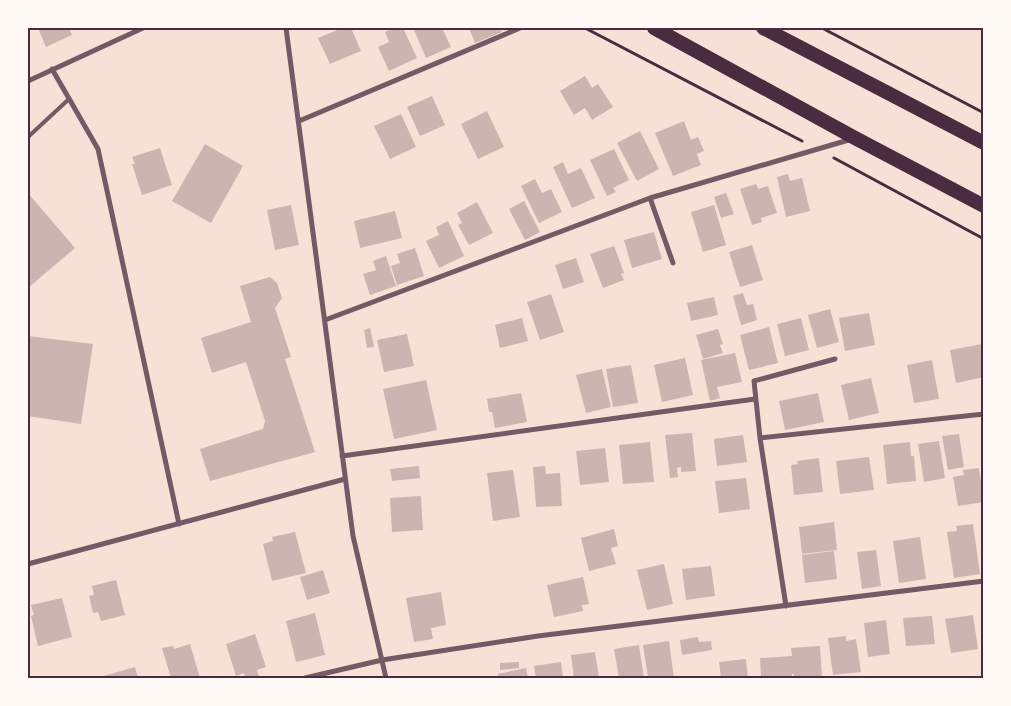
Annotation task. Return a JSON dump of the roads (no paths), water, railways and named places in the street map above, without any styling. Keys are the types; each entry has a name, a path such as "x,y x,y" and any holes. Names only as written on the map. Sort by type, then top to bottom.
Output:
{"highway":[{"path":"654,28 984,206"},
{"path":"762,28 984,143"}],"street":[{"path":"28,81 142,28"},
{"path":"286,28 353,536 386,678"},
{"path":"299,122 520,28"},
{"path":"52,69 98,149 179,524"},
{"path":"325,320 650,198 855,138"},
{"path":"650,198 673,263"},
{"path":"786,606 760,438 754,381 835,359"},
{"path":"342,456 755,399"},
{"path":"760,438 984,414"},
{"path":"28,564 345,479"},
{"path":"306,678 382,660 538,636 984,581"}],"lane":[{"path":"28,138 69,99"}]}
